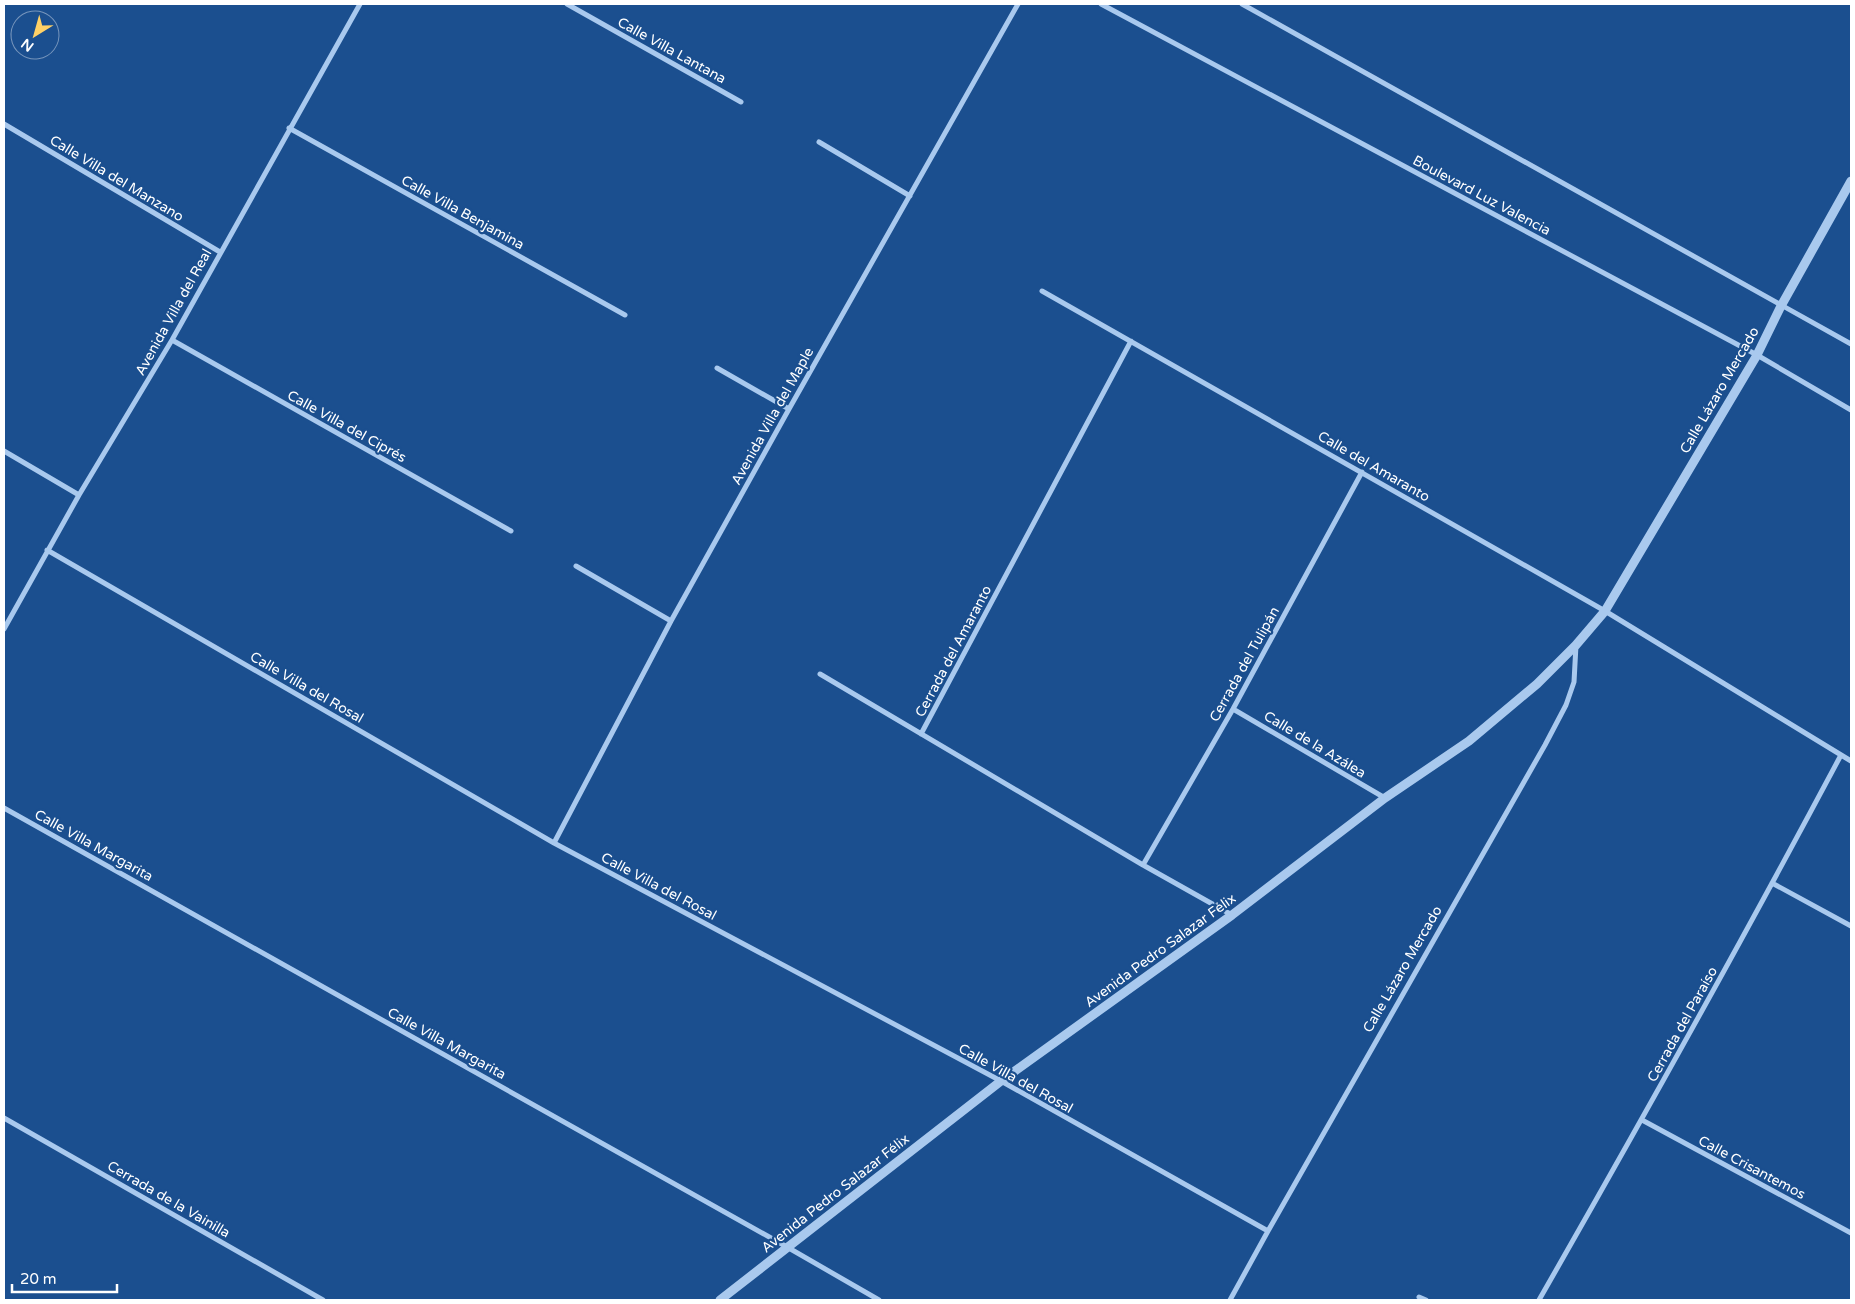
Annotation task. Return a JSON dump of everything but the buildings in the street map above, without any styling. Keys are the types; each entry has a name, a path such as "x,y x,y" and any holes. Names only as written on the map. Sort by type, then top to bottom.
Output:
{"street":[{"name":"Avenida Villa del Real","path":"4,629 47,550 172,340 360,4"},
{"name":"Calle Villa Lantana","path":"567,4 741,102"},
{"name":"Avenida Villa del Maple","path":"554,843 671,621 1018,4"},
{"name":"Boulevard Luz Valencia","path":"1101,4 1757,355 1851,410"},
{"path":"1242,4 1851,344"},
{"name":"Calle Villa del Manzano","path":"4,124 220,252"},
{"name":"Calle Villa Benjamina","path":"289,128 625,315"},
{"path":"819,142 910,196"},
{"name":"Calle Lázaro Mercado","path":"1606,611 1757,355 1781,306 1851,181"},
{"name":"Calle del Amaranto","path":"1042,291 1606,611"},
{"name":"Calle Villa del Ciprés","path":"172,340 511,531"},
{"name":"Cerrada del Amaranto","path":"1131,341 921,734 1143,865 1232,915"},
{"path":"718,368 789,409"},
{"path":"4,451 79,495"},
{"name":"Cerrada del Tulipán","path":"1143,865 1234,709 1362,472"},
{"name":"Calle Villa del Rosal","path":"47,550 554,843 1001,1082 1268,1231"},
{"path":"576,566 671,621"},
{"path":"1606,611 1851,761"},
{"name":"Avenida Pedro Salazar Félix","path":"720,1300 1001,1082 1232,915 1385,798 1469,741 1537,684 1576,645 1606,611"},
{"name":"Calle Lázaro Mercado","path":"1230,1300 1546,745 1566,705 1574,682 1576,645"},
{"path":"820,674 921,734"},
{"name":"Calle de la Azálea","path":"1234,709 1385,798"},
{"name":"Cerrada del Paraíso","path":"1539,1300 1642,1120 1772,884 1840,755"},
{"name":"Calle Villa Margarita","path":"4,808 879,1300"},
{"path":"1772,884 1851,926"},
{"name":"Cerrada de la Vainilla","path":"4,1118 323,1300"},
{"name":"Calle Crisantemos","path":"1642,1120 1851,1233"},
{"path":"1419,1297 1426,1300"}]}
